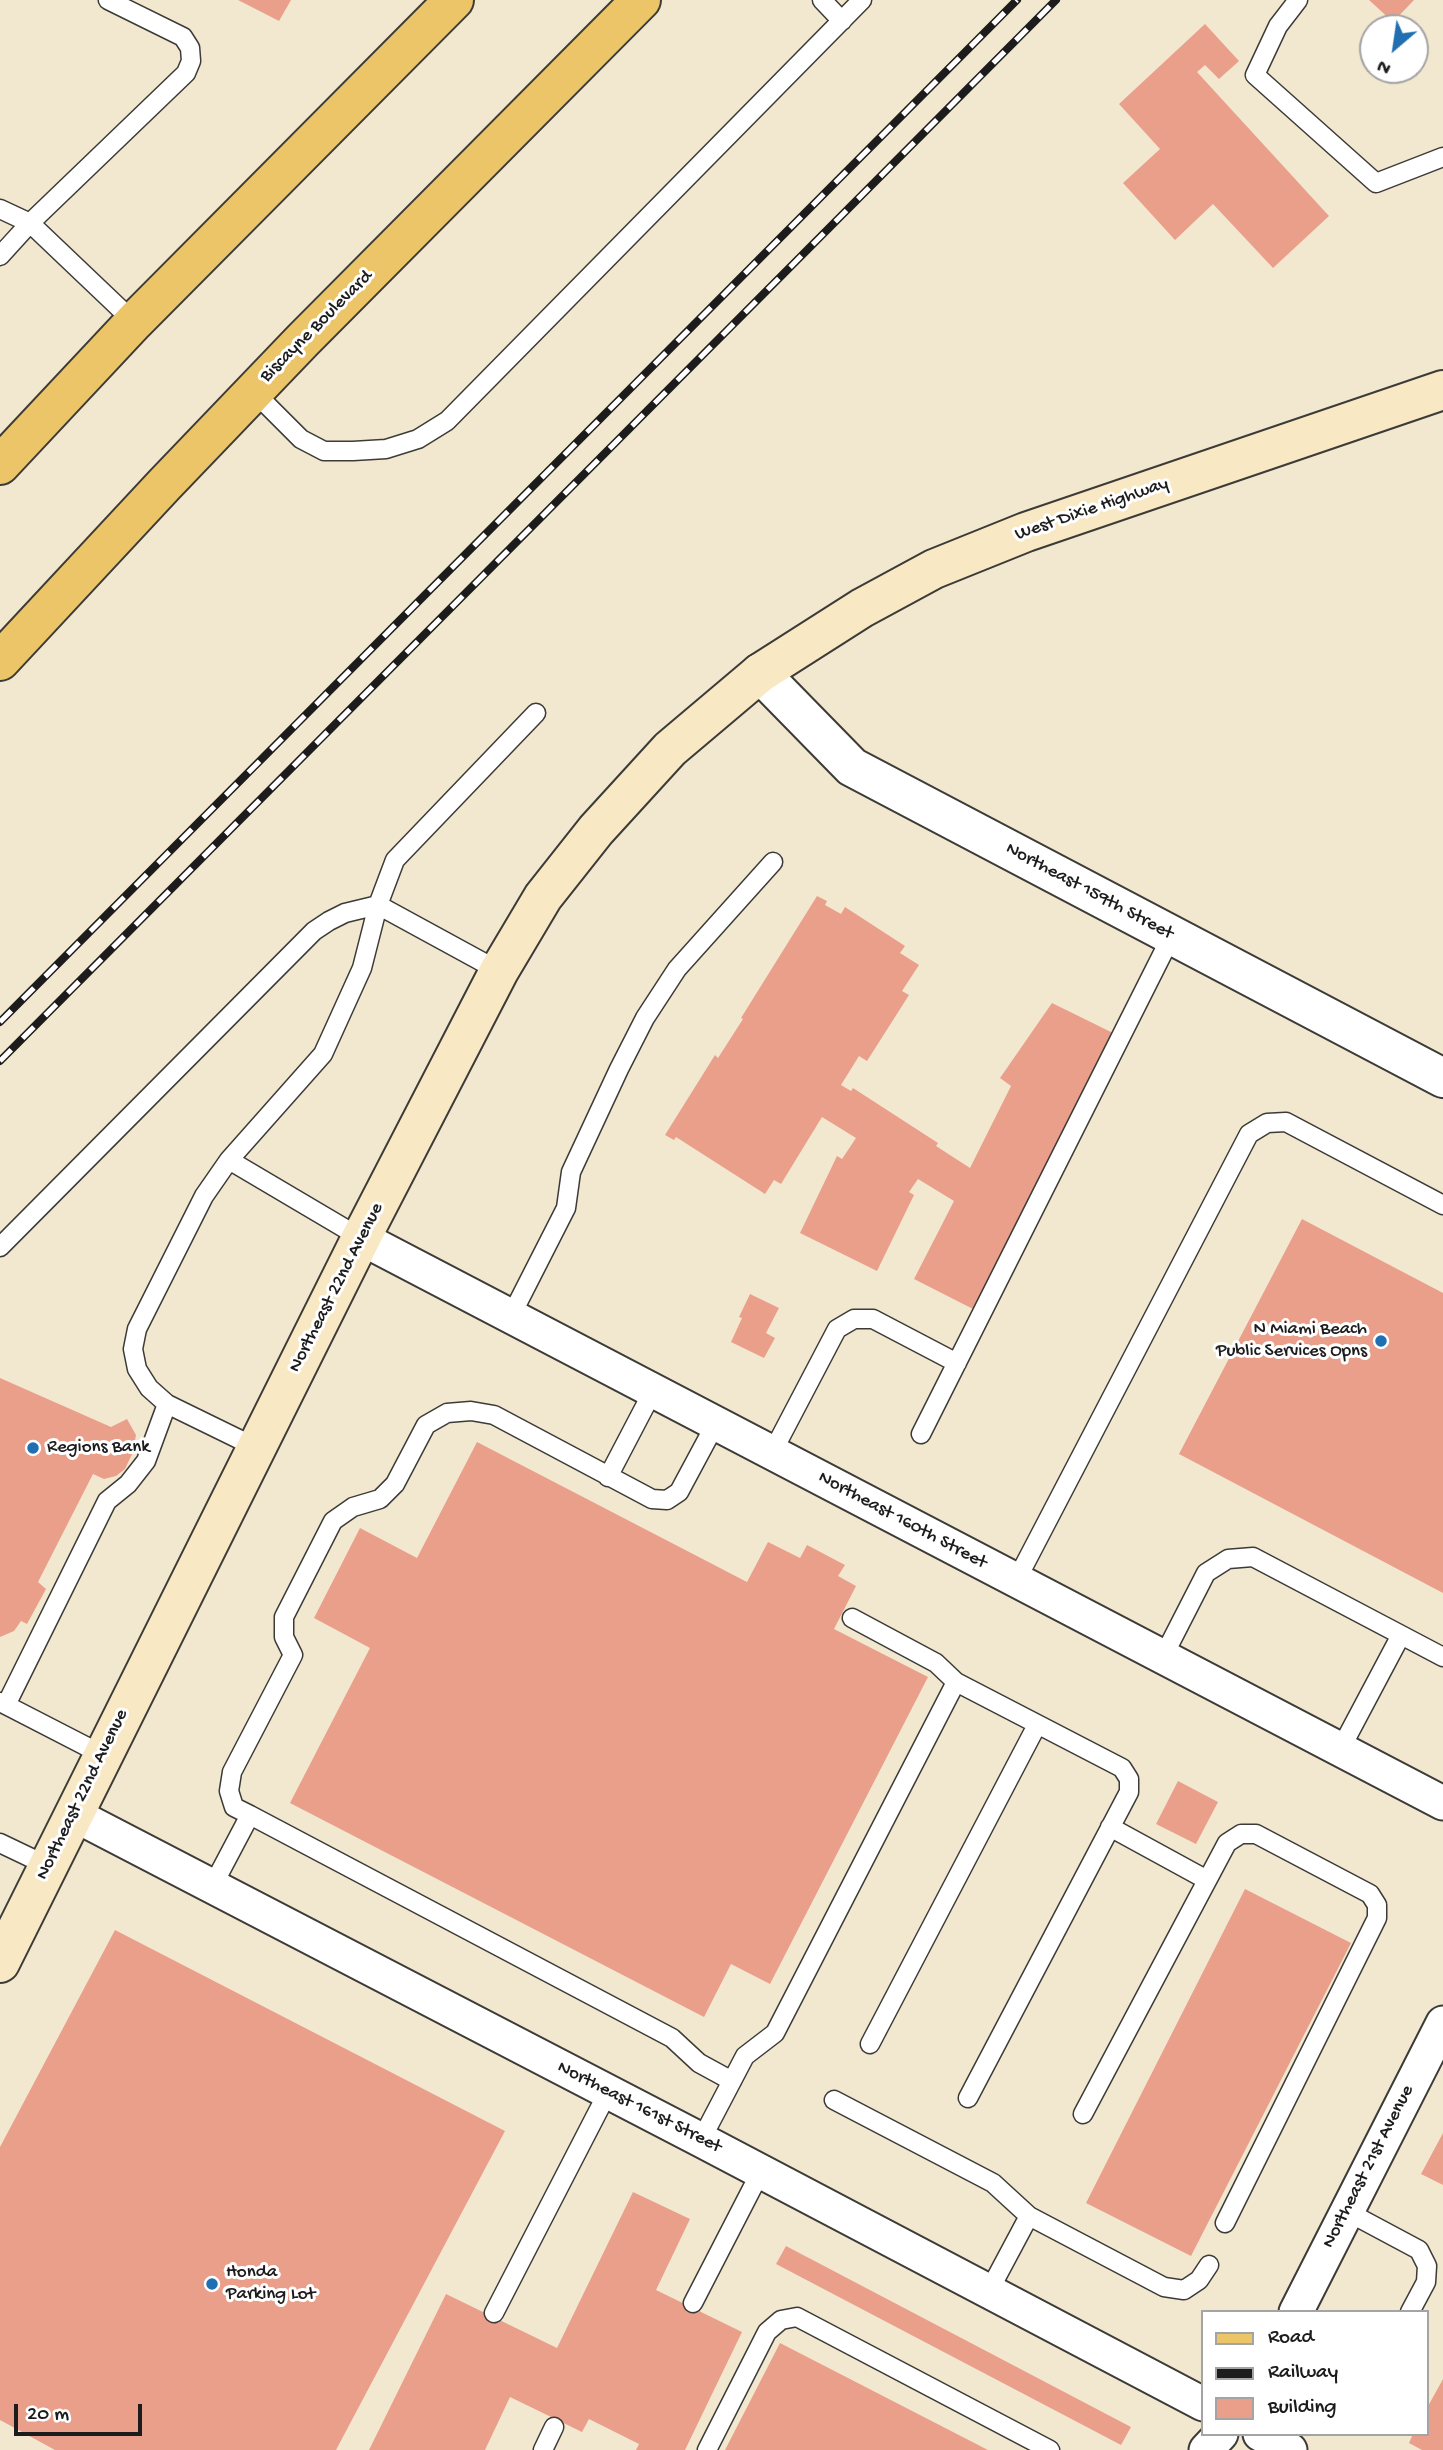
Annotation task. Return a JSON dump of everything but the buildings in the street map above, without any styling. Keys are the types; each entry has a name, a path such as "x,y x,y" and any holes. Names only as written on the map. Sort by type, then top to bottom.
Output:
{"main road":[{"path":"0,465 134,322 454,0"},
{"name":"Biscayne Boulevard","path":"0,661 253,391 641,0"},
{"name":"West Dixie Highway","path":"760,673 862,608 934,569 1026,532 1443,390"},
{"name":"Northeast 22nd Avenue","path":"0,1963 362,1238 499,971 543,897 596,830 670,749 760,673"}],"street":[{"name":"Northeast 159th Street","path":"760,673 852,767 1443,1078"},
{"name":"Northeast 160th Street","path":"362,1238 1443,1803"},
{"name":"Northeast 161st Street","path":"73,1814 1202,2403"},
{"name":"Northeast 21st Avenue","path":"1297,2310 1443,2023"},
{"path":"1206,2450 1219,2436"},
{"path":"1264,2436 1290,2450"}],"lane":[{"path":"0,256 30,223 186,73 191,61 190,48 183,37 108,0"},
{"path":"822,0 842,21"},
{"path":"253,391 301,439 324,450 353,452 386,449 418,439 447,421 862,0"},
{"path":"1298,0 1278,26 1255,75 1376,183 1443,157"},
{"path":"0,209 30,223 134,322"},
{"path":"257,1448 167,1404 149,1388 137,1369 133,1349 137,1329 204,1196 229,1160 323,1054 362,968 378,905 395,860 536,713"},
{"path":"511,1316 566,1208 571,1172 645,1018 677,969 774,862"},
{"path":"0,1247 314,931 345,913 378,905 499,971"},
{"path":"921,1434 1172,935"},
{"path":"1016,1581 1249,1134 1267,1123 1286,1122 1443,1205"},
{"path":"229,1160 362,1238"},
{"path":"772,1453 837,1329 854,1319 873,1319 957,1363"},
{"path":"608,1476 654,1389"},
{"path":"103,1755 3,1704 107,1501 128,1484 146,1461 167,1404"},
{"path":"716,1423 679,1492 667,1500 652,1499 494,1416 471,1411 447,1413 426,1425 396,1484 380,1499 353,1507 332,1521 284,1617 284,1637 293,1655 232,1772 229,1791 234,1807 672,2038 699,2063 732,2081"},
{"path":"1163,1657 1206,1573 1228,1559 1253,1557 1443,1657"},
{"path":"852,1618 936,1663 956,1682 1122,1769 1129,1779 1129,1792 968,2098"},
{"path":"1340,1751 1401,1635"},
{"path":"701,2140 745,2056 775,2033 956,1682"},
{"path":"870,2044 1037,1725"},
{"path":"212,1887 250,1815"},
{"path":"1110,1827 1207,1880"},
{"path":"1083,2114 1227,1843 1241,1834 1256,1834 1370,1894 1377,1905 1377,1918 1224,2223"},
{"path":"0,1843 48,1866"},
{"path":"494,2313 608,2092"},
{"path":"834,2100 993,2183 1029,2216 1164,2287 1184,2290 1199,2280 1209,2265"},
{"path":"693,2304 761,2171"},
{"path":"1346,2211 1419,2250 1427,2266 1426,2282 1411,2310"},
{"path":"989,2291 1029,2216"},
{"path":"707,2450 767,2332 781,2320 797,2318 1050,2450"},
{"path":"543,2450 554,2427"}],"railway":[{"path":"0,1022 1017,0"},
{"path":"0,1061 1056,0"}],"place":[{"name":"N Miami Beach Public Services Opns","path":"1381,1341"},
{"name":"Regions Bank","path":"33,1448"},
{"name":"Honda Parking Lot","path":"212,2284"}]}
